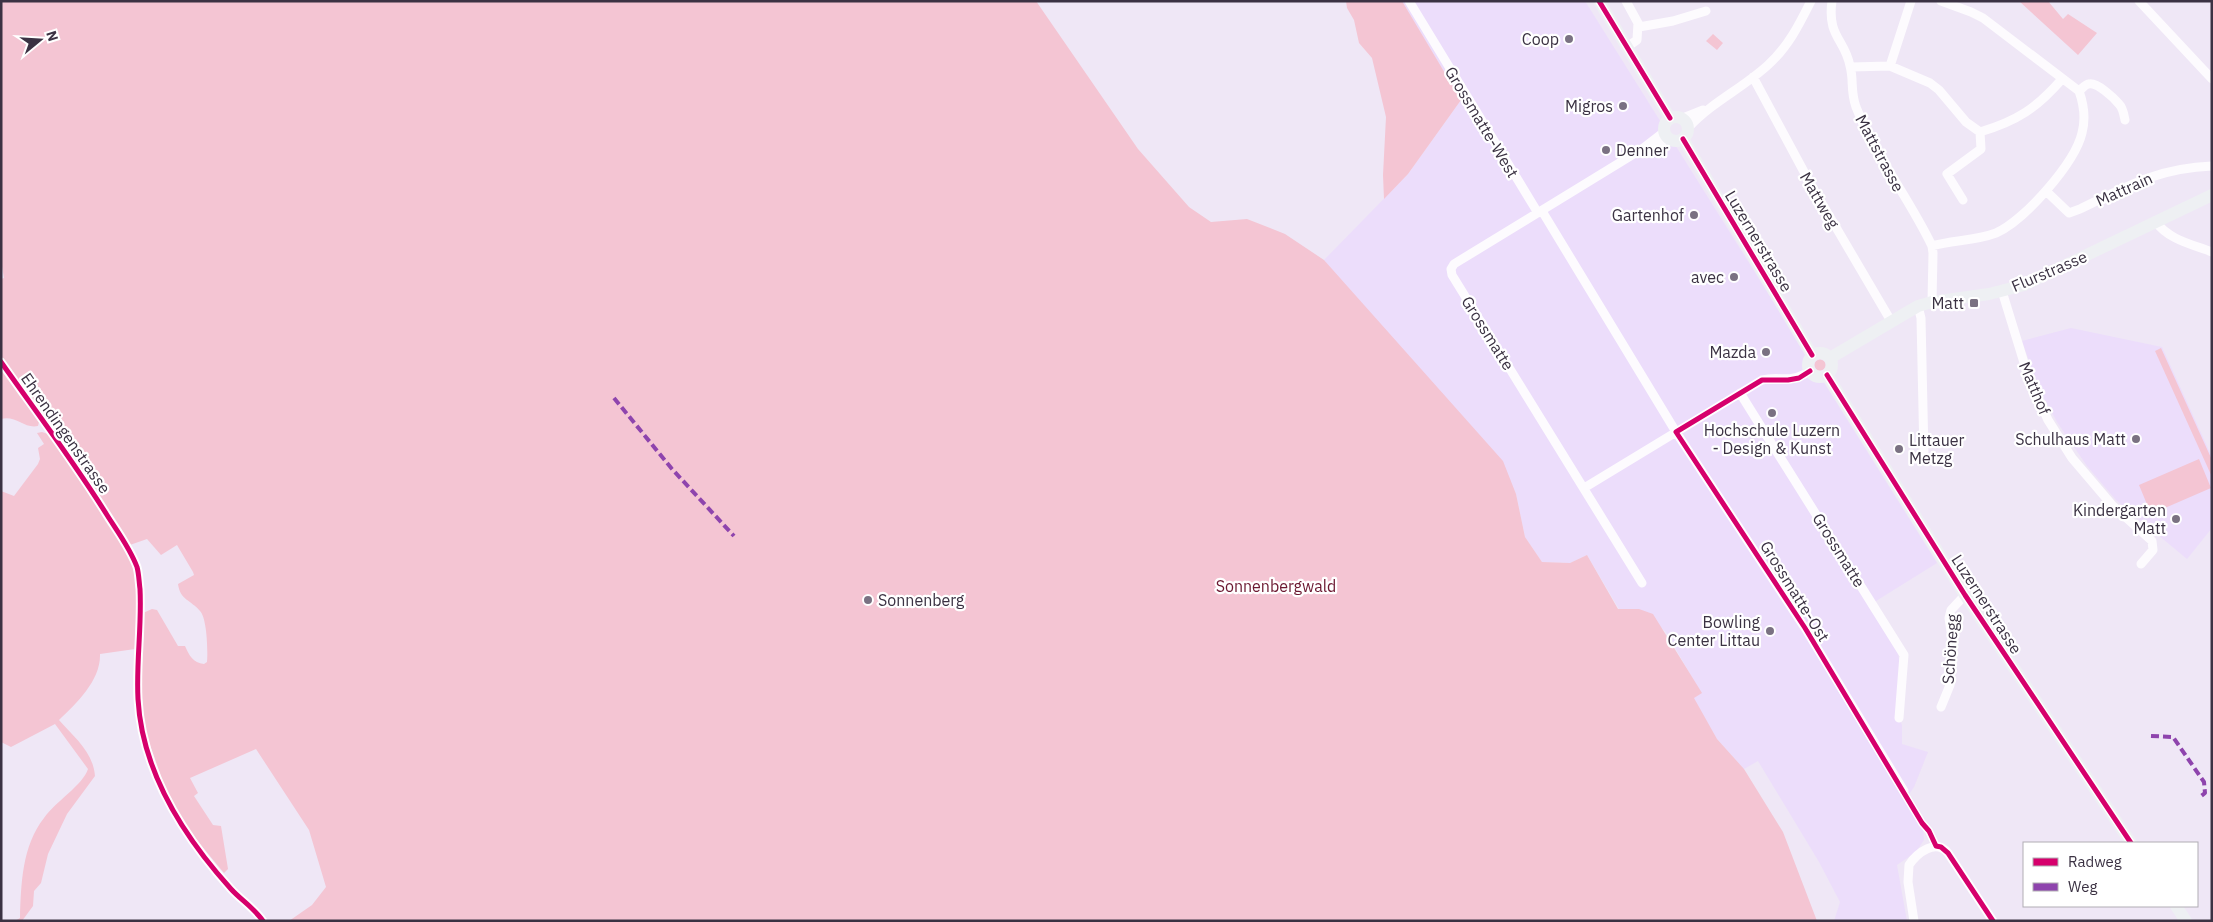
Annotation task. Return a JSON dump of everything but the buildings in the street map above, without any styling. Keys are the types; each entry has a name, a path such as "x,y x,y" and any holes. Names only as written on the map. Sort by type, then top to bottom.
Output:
{"main road":[{"path":"1600,1 1670,118"},
{"path":"1678,116 1686,123 1688,134 1683,139 1676,141 1667,136 1665,124 1670,118 1678,116"},
{"name":"Luzernerstrasse","path":"1683,139 1812,355"},
{"name":"Flurstrasse","path":"1830,358 1918,306 2002,291 2038,279 2155,221 2212,196"},
{"path":"1824,353 1830,358 1832,366 1827,375 1816,376 1810,371 1808,362 1812,355 1824,353"},
{"name":"Luzernerstrasse","path":"1827,375 1965,595 2130,842"},
{"path":"2177,907 2186,921"}],"street":[{"name":"Grossmatte-West","path":"1409,1 1540,212"},
{"path":"1626,1 1639,27 1637,40 1627,47"},
{"path":"1686,123 1753,77 1786,46 1811,1"},
{"name":"Mattstrasse","path":"1832,1 1831,25 1851,67 1851,90 1856,107 1883,163 1932,246 1932,302"},
{"path":"1890,66 1911,1"},
{"path":"1932,246 1995,233 2019,218 2046,191 2072,156 2082,134 2084,112 2079,91 1983,18 1941,1"},
{"path":"2139,1 2212,80"},
{"path":"1639,27 1673,21 1706,11"},
{"path":"1851,67 1890,66 1930,82 1966,122 1980,132"},
{"name":"Mattweg","path":"1753,77 1810,183 1890,321"},
{"path":"1980,132 2007,124 2026,114 2046,98 2062,79"},
{"path":"2079,91 2089,84 2095,85 2121,105 2125,120"},
{"path":"1962,200 1947,174 1981,149 1980,132"},
{"name":"Grossmatte","path":"1642,582 1452,275 1451,269 1454,264 1642,149 1667,136"},
{"name":"Mattrain","path":"2046,191 2069,212 2080,209 2149,177 2182,168 2212,166"},
{"path":"1540,212 1676,432"},
{"path":"2155,221 2172,238 2212,252"},
{"name":"Matthof","path":"2002,291 2029,380 2048,420 2072,458 2112,505 2152,541 2153,550 2141,564"},
{"path":"1918,306 1921,318 1924,455"},
{"name":"Ehrendingenstrasse","path":"1,362 94,494 137,567 141,608 139,716 148,752 175,815 185,831 231,889 253,908 263,921"},
{"path":"1584,488 1762,380 1768,378 1788,380 1799,378 1810,371"},
{"name":"Grossmatte","path":"1740,393 1904,655 1899,718"},
{"name":"Grossmatte-Ost","path":"1676,432 1805,628 1904,791"},
{"name":"Schönegg","path":"1941,707 1950,685 1952,638 1949,618 1950,610 1965,595"},
{"path":"1914,921 1908,882 1909,866 1920,853 1936,846 1942,847 1948,853 1994,921"}],"shaded area":[{"path":"1402,1 1585,1 1937,563 1868,606 1898,652 1900,668 1897,713 1902,725 1902,744 1928,752 1914,787 1906,799 1923,827 1924,840 1916,852 1897,865 1907,921 1834,921 1840,902 1819,862 1758,761 1744,769 1717,739 1693,698 1701,693 1666,632 1639,609 1619,609 1587,555 1570,563 1542,562 1525,537 1513,487 1324,260 1408,174 1461,100"},
{"name":"Schulhaus Matt","path":"2071,328 2162,347 2212,457 2212,528 2187,559 2116,500 2087,466 2057,422 2038,387 2022,341"}],"green space":[{"name":"Sonnenbergwald","path":"1,1 1036,1 1138,149 1189,207 1211,222 1247,219 1285,234 1324,260 1503,461 1516,494 1525,537 1542,562 1570,563 1587,555 1618,609 1639,609 1653,614 1702,693 1694,698 1717,739 1744,769 1783,832 1817,921 289,921 312,905 326,887 309,830 256,749 190,778 198,793 194,796 213,825 221,826 228,869 224,873 185,826 163,782 144,728 141,682 143,613 152,609 157,610 178,646 185,646 197,662 204,664 207,662 204,620 197,607 183,597 178,584 194,575 193,572 177,545 161,555 147,539 127,546 1,359 1,279 4,278 1,261"},
{"path":"1346,1 1402,1 1461,100 1408,174 1384,199 1383,175 1386,117 1372,58 1359,43 1354,20 1347,8"},
{"path":"2019,1 2048,1 2063,19 2068,14 2097,33 2078,55"},
{"path":"1713,34 1723,43 1717,50 1706,41"},
{"path":"2161,348 2212,460 2212,477 2155,351"},
{"path":"1820,359 1826,365 1820,371 1814,365"},
{"path":"1,365 39,422 38,426 28,426 6,418 1,419"},
{"path":"37,433 48,434 121,541 133,566 138,590 135,649 100,654 97,673 92,682 80,699 59,720 87,752 94,767 95,776 67,814 48,854 41,883 34,891 33,906 22,921 15,921 20,918 24,866 31,841 44,818 81,781 88,769 55,724 11,747 1,742 1,491 14,496 38,464 40,459 38,448 44,444"},
{"path":"2199,459 2211,488 2151,514 2139,485"}],"marked path":[{"path":"614,398 672,469 734,536"},
{"path":"2151,736 2173,737 2204,782 2205,793 2200,797"}],"cycle path":[{"path":"1599,1 1670,118"},
{"path":"1683,139 1812,355"},
{"path":"1,362 82,476 134,560 137,567 140,589 138,699 141,726 148,752 168,801 197,848 231,889 263,921"},
{"path":"1810,371 1799,378 1762,380 1676,432 1805,628 1922,823 1929,831 1936,846 1941,847 1948,853 1993,921"},
{"path":"1827,375 1965,595 2130,842"}],"place":[{"name":"Coop","path":"1569,39"},
{"name":"Migros","path":"1623,106"},
{"name":"Denner","path":"1606,150"},
{"name":"Gartenhof","path":"1694,215"},
{"name":"avec","path":"1734,277"},
{"name":"Matt","path":"1974,303"},
{"name":"Mazda","path":"1766,352"},
{"name":"Hochschule Luzern - Design & Kunst","path":"1772,413"},
{"name":"Schulhaus Matt","path":"2136,439"},
{"name":"Littauer Metzg","path":"1899,449"},
{"name":"Kindergarten Matt","path":"2176,519"},
{"name":"Sonnenberg","path":"868,600"},
{"name":"Bowling Center Littau","path":"1770,631"}]}
